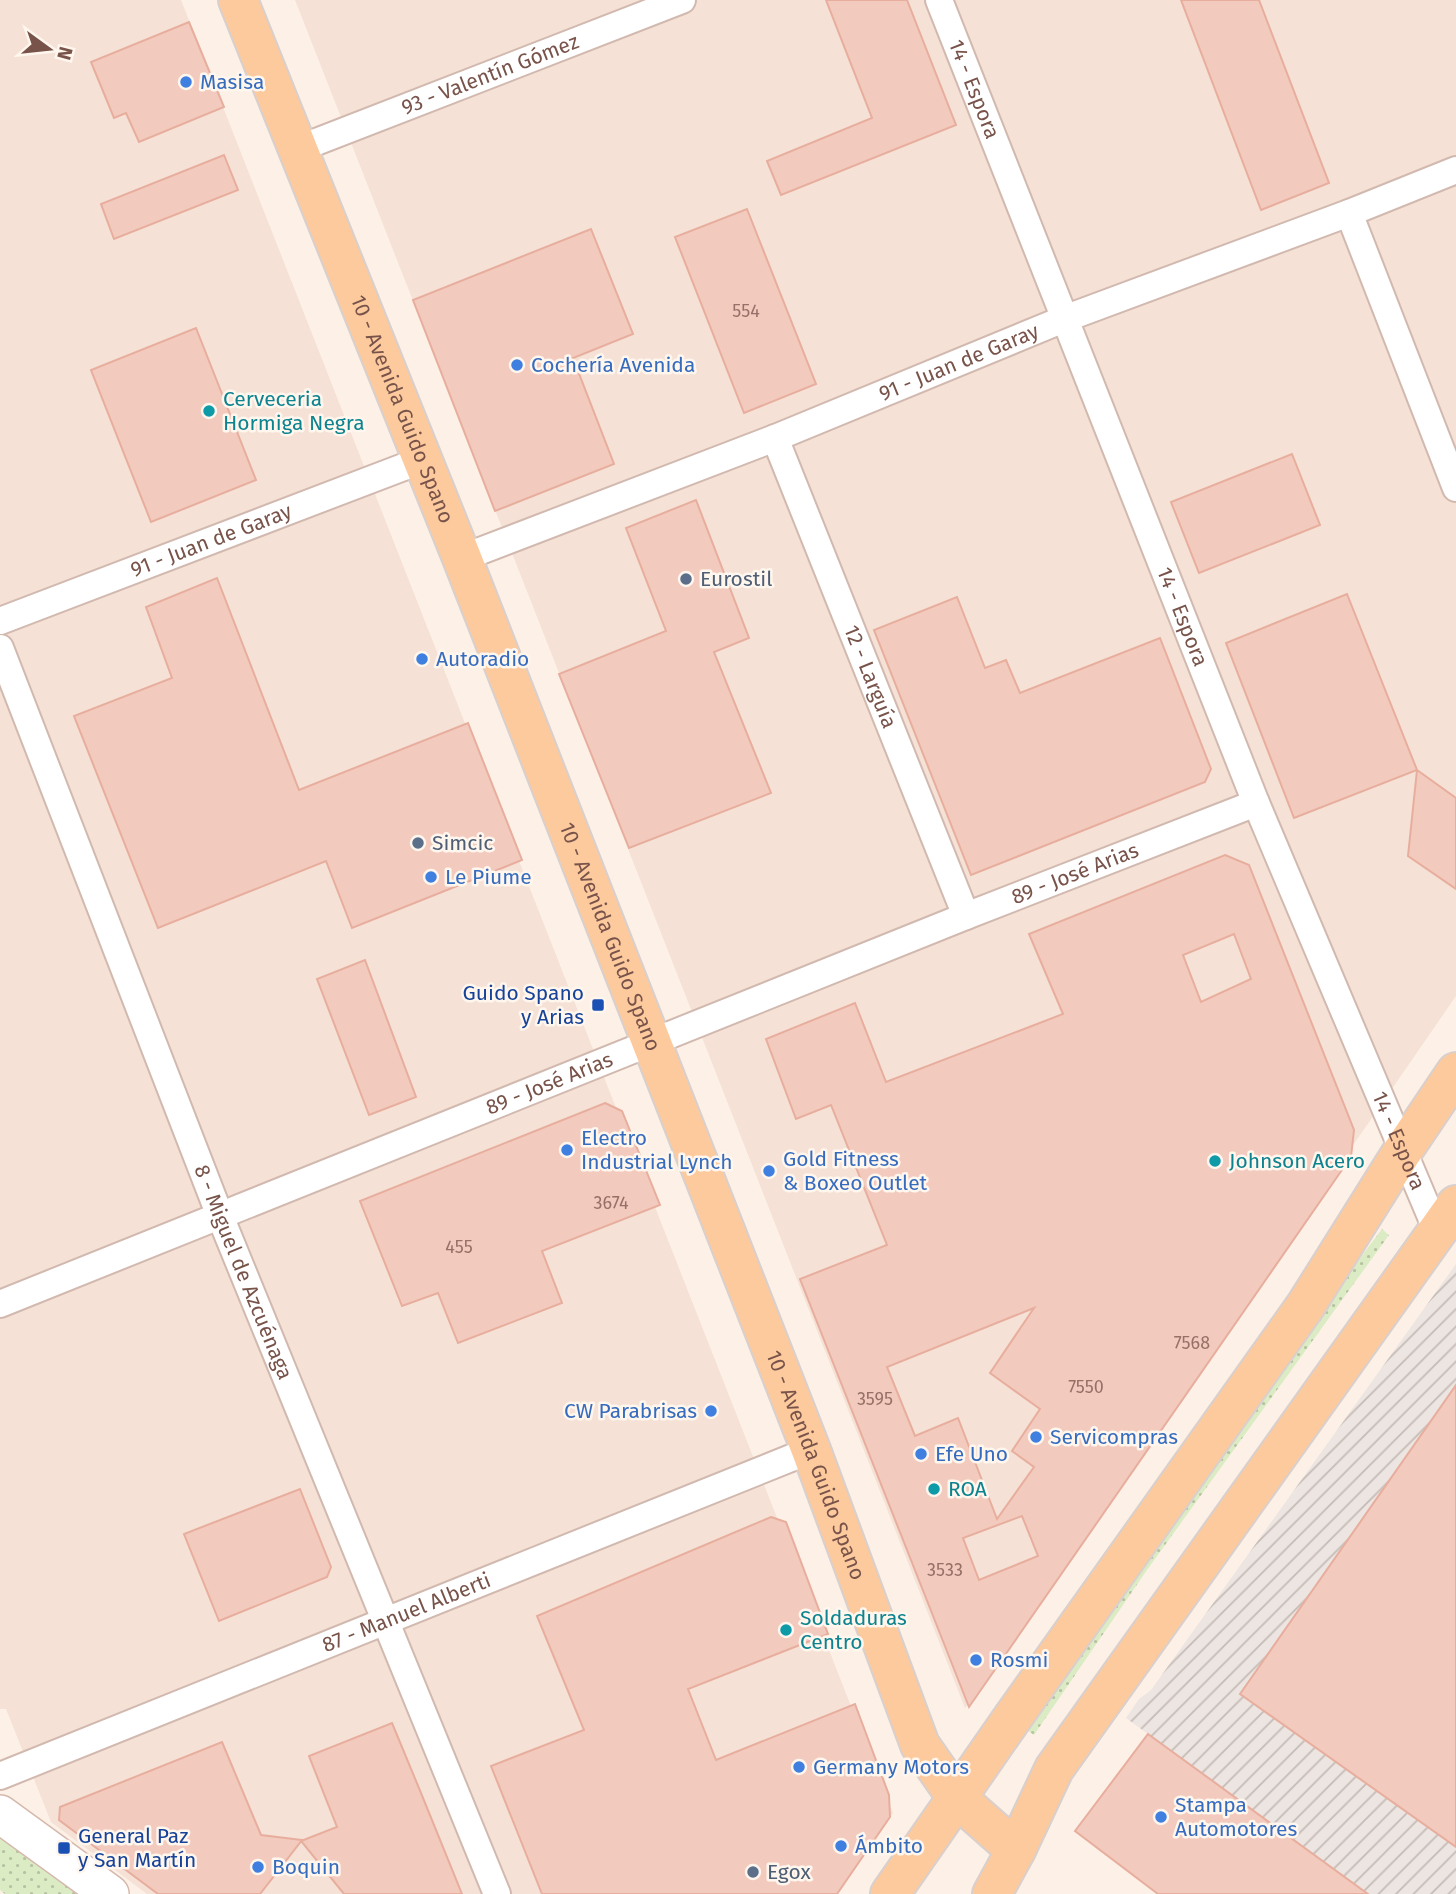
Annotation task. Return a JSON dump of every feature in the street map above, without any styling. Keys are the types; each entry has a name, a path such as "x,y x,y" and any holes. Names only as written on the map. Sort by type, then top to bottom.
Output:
{"main road":[{"name":"10 - Avenida Guido Spano","path":"238,0 462,558 811,1450 920,1745 957,1798 1016,1850"},
{"path":"890,1894 1306,1305 1402,1152 1456,1072"},
{"path":"992,1894 1054,1769 1447,1218"}],"street":[{"name":"93 - Valentín Gómez","path":"298,149 682,0"},
{"name":"14 - Espora","path":"939,0 1256,803 1402,1152 1447,1218"},
{"name":"91 - Juan de Garay","path":"462,558 775,438 1064,319 1349,213 1456,170"},
{"path":"1349,213 1456,488"},
{"name":"12 - Larguía","path":"775,438 966,916"},
{"name":"91 - Juan de Garay","path":"0,621 422,460"},
{"name":"8 - Miguel de Azcuénaga","path":"0,648 220,1216 497,1894"},
{"name":"89 - José Arias","path":"0,1304 966,916 1256,803"},
{"name":"87 - Manuel Alberti","path":"0,1776 811,1450"},
{"path":"0,1814 110,1894"}],"shaded area":[{"path":"0,0 181,0 893,1813 838,1894 147,1894 51,1822 6,1709 0,1709"},
{"path":"295,0 1456,0 1456,996 965,1708"},
{"path":"1456,1264 1456,1894 1368,1894 1126,1718 1139,1699 1151,1690"}],"green space":[{"path":"1382,1229 1389,1235 1147,1570 1034,1735 1024,1728 1316,1316"},
{"path":"0,1837 78,1894 5,1894 0,1890"}],"building":[{"path":"826,0 907,0 956,125 781,195 767,161 872,118"},
{"path":"1181,0 1259,0 1329,183 1261,210"},
{"path":"189,22 224,107 139,142 126,113 114,118 91,62"},
{"path":"224,155 238,190 114,239 101,204"},
{"path":"747,209 816,384 744,413 675,237"},
{"path":"591,229 633,334 573,358 614,464 495,511 413,300"},
{"path":"196,328 256,480 151,522 91,370"},
{"path":"1292,454 1320,525 1199,573 1171,502"},
{"path":"696,500 749,638 714,652 771,793 629,848 559,674 666,631 626,528"},
{"path":"217,578 299,790 468,723 522,860 352,928 326,861 158,928 74,716 172,678 146,607"},
{"path":"1347,594 1417,770 1294,818 1226,643"},
{"path":"957,597 985,668 1006,660 1020,693 1160,638 1211,769 1205,782 971,875 874,630"},
{"path":"1417,770 1456,798 1456,889 1408,856"},
{"path":"1225,855 1249,865 1354,1130 1351,1157 969,1707 800,1279 887,1245 831,1105 796,1119 766,1039 855,1003 886,1082 1063,1014 1029,934","holes":["1234,934 1251,979 1201,1002 1183,955","1034,1308 990,1373 1040,1409 1012,1451 1034,1467 997,1519 958,1418 915,1436 887,1367","1022,1516 1038,1556 979,1580 963,1538"]},
{"path":"365,960 416,1097 369,1115 317,979"},
{"path":"605,1103 622,1111 660,1205 542,1251 562,1303 458,1343 438,1293 402,1306 360,1201"},
{"path":"1456,1385 1456,1847 1240,1694"},
{"path":"300,1489 331,1567 327,1577 219,1621 184,1534"},
{"path":"771,1517 786,1522 828,1634 688,1689 716,1760 855,1704 889,1795 890,1817 837,1894 542,1894 491,1766 584,1730 537,1616"},
{"path":"392,1723 462,1894 344,1894 301,1841 337,1827 309,1756"},
{"path":"1148,1734 1368,1894 1158,1894 1075,1831"},
{"path":"222,1742 261,1835 302,1840 260,1894 158,1894 59,1820 60,1807"}],"place":[{"name":"Masisa","path":"186,82"},
{"name":"Cochería Avenida","path":"517,365"},
{"name":"Cerveceria Hormiga Negra","path":"209,411"},
{"name":"Eurostil","path":"686,579"},
{"name":"Autoradio","path":"422,659"},
{"name":"Simcic","path":"418,843"},
{"name":"Le Piume","path":"431,877"},
{"name":"Guido Spano y Arias","path":"598,1005"},
{"name":"Electro Industrial Lynch","path":"567,1150"},
{"name":"Johnson Acero","path":"1215,1161"},
{"name":"Gold Fitness & Boxeo Outlet","path":"769,1171"},
{"name":"CW Parabrisas","path":"711,1411"},
{"name":"Servicompras","path":"1036,1437"},
{"name":"Efe Uno","path":"921,1454"},
{"name":"ROA","path":"934,1489"},
{"name":"Soldaduras Centro","path":"786,1630"},
{"name":"Rosmi","path":"976,1660"},
{"name":"Germany Motors","path":"799,1767"},
{"name":"Stampa Automotores","path":"1161,1817"},
{"name":"Ámbito","path":"841,1846"},
{"name":"General Paz y San Martín","path":"64,1848"},
{"name":"Boquin","path":"258,1867"},
{"name":"Egox","path":"753,1872"}]}
